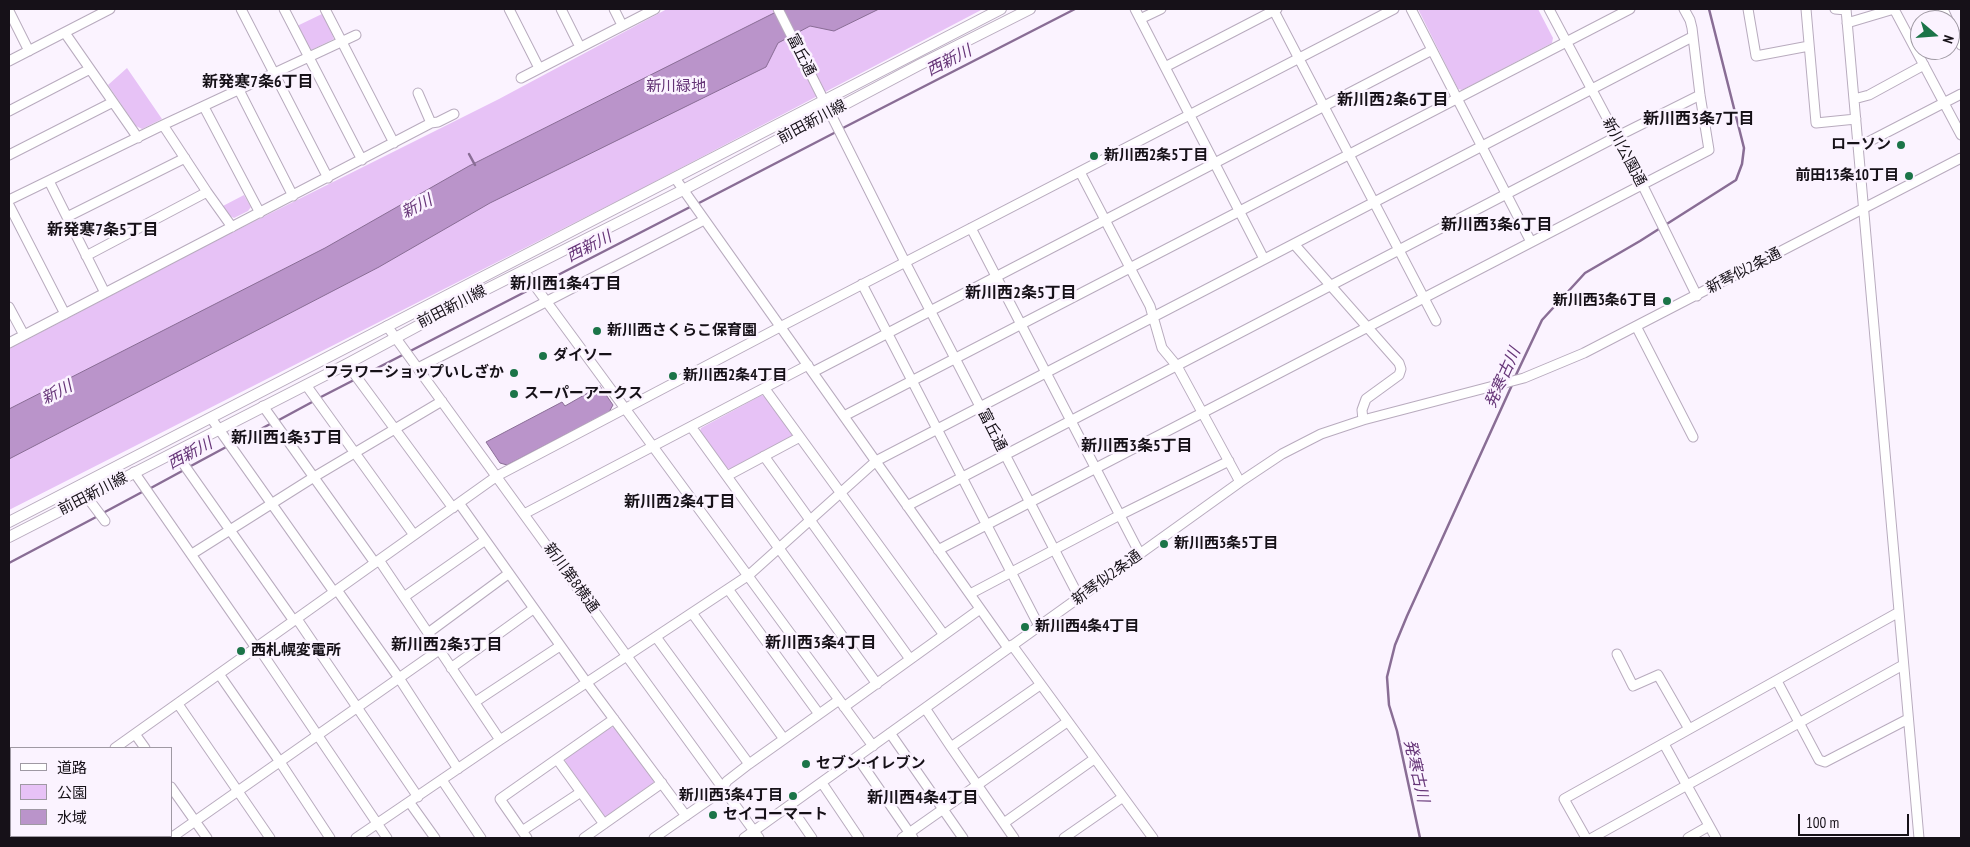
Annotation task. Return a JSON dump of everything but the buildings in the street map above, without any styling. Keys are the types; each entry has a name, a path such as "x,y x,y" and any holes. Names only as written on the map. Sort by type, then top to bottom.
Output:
{"main road":[{"name":"前田新川線","path":"9,522 1001,9"},
{"name":"前田新川線","path":"9,537 683,190 919,64 1030,9"}],"street":[{"path":"9,61 110,9"},
{"path":"241,9 328,178"},
{"path":"284,9 362,160"},
{"path":"325,9 394,144"},
{"path":"509,9 539,68"},
{"path":"561,9 580,47"},
{"path":"614,9 622,25"},
{"path":"521,78 655,9"},
{"name":"富丘通","path":"778,9 905,262 1079,597"},
{"path":"1135,9 1264,259"},
{"path":"1140,19 1161,9"},
{"path":"1165,67 1275,9 1348,154 1436,321"},
{"path":"116,747 497,476 862,284 1394,9"},
{"path":"1411,9 1531,242"},
{"name":"新川公園通","path":"1549,9 1642,184 1697,296"},
{"path":"844,416 956,360 1238,210 1630,9"},
{"path":"938,550 1709,150 1690,20 1684,9"},
{"path":"1748,9 1756,56 1809,46"},
{"path":"1806,9 1816,123 1856,119"},
{"path":"1835,9 1846,10 1919,838"},
{"path":"1847,24 1894,9 1961,135"},
{"path":"9,10 29,51"},
{"path":"65,33 138,138"},
{"path":"9,200 163,125 356,35"},
{"path":"356,838 500,740 749,576 876,460 1692,37"},
{"path":"524,514 766,389 888,334 1432,50"},
{"path":"1854,99 1870,95 1924,65"},
{"path":"9,111 90,69"},
{"path":"239,90 293,196"},
{"path":"418,94 431,123"},
{"path":"1858,144 1870,141 1961,94"},
{"path":"907,506 1700,95"},
{"path":"9,155 113,102"},
{"path":"204,107 260,213"},
{"path":"9,343 394,144 431,123 438,122 454,114"},
{"path":"163,125 232,227"},
{"path":"67,217 185,158"},
{"name":"新琴似2条通","path":"744,838 757,834 790,806 1010,646 1282,454 1321,434 1363,420 1524,378 1584,353 1961,158"},
{"path":"1080,172 1153,317 1162,348 1177,366 1240,482"},
{"path":"675,178 980,609 1040,685 1122,797 1148,837"},
{"path":"49,182 105,293"},
{"path":"86,256 207,192"},
{"path":"9,204 64,314"},
{"path":"415,364 703,218"},
{"path":"971,228 1140,554"},
{"path":"1294,244 1399,363 1401,369 1399,375 1366,399 1362,410 1363,420"},
{"path":"524,271 872,746"},
{"path":"862,284 1039,626"},
{"path":"9,306 24,335"},
{"name":"新川第8横通","path":"387,326 757,834"},
{"path":"1636,326 1693,437"},
{"path":"347,364 395,429 484,541 686,816"},
{"path":"306,385 414,535"},
{"path":"766,389 944,635"},
{"path":"192,554 314,477 442,401"},
{"path":"263,406 404,598 500,740"},
{"path":"211,418 398,678 458,769"},
{"path":"692,428 876,684"},
{"path":"727,476 800,437"},
{"path":"175,452 358,707 435,838"},
{"path":"764,456 910,659"},
{"path":"970,594 1120,515 1229,461"},
{"path":"134,472 388,838"},
{"path":"88,497 105,521"},
{"path":"404,598 484,541"},
{"path":"428,633 508,574"},
{"path":"728,589 818,714"},
{"path":"451,668 534,609"},
{"path":"654,838 720,792 727,781 818,714 841,704 876,684 980,609"},
{"path":"1586,838 1564,799 1899,612"},
{"path":"692,613 784,739"},
{"path":"656,637 749,764"},
{"path":"475,702 560,646"},
{"path":"171,838 439,650"},
{"path":"1617,654 1633,686 1658,675 1690,729"},
{"path":"1592,838 1904,665"},
{"path":"219,674 330,838"},
{"path":"1777,680 1819,760 1825,762 1908,719"},
{"path":"951,747 1040,685"},
{"path":"178,704 270,838"},
{"path":"925,708 1014,838"},
{"path":"581,792 525,835 500,799 614,720"},
{"path":"857,757 908,837 942,810 1067,722"},
{"path":"890,733 963,838"},
{"path":"135,734 144,747"},
{"path":"1664,744 1716,838"},
{"path":"557,759 604,824"},
{"path":"1004,823 1094,759"},
{"path":"442,780 481,838"},
{"path":"584,838 662,783"},
{"path":"822,783 859,838"},
{"path":"172,788 206,838"},
{"path":"1064,838 1122,797"},
{"path":"790,806 812,838"},
{"path":"1688,838 1709,826"}],"green space":[{"name":"新川緑地","path":"667,9 983,9 635,192 9,510 9,349 225,236 499,99"},
{"path":"1418,9 1538,9 1553,38 1552,43 1462,90 1458,89"},
{"path":"324,13 334,39 309,51 297,26"},
{"path":"127,68 162,119 142,129 136,126 108,85"},
{"path":"244,195 251,207 248,211 234,218 221,207"},
{"path":"762,395 792,433 792,436 730,469 726,468 700,431 701,428"},
{"path":"614,727 624,733 654,781 607,816 604,816 565,761 566,758 601,729"}],"water":[{"name":"新川","path":"782,9 879,9 834,31 810,26 778,43 766,67 490,203 379,267 9,459 9,409 325,248 469,166"},
{"path":"600,386 613,405 609,412 507,465 500,463 486,442 562,402 565,406"}],"waterway":[{"name":"西新川","path":"841,129 1075,9"},
{"name":"発寒古川","path":"1515,377 1542,320 1585,273 1640,241 1736,180 1742,164 1744,148 1709,9"},
{"name":"西新川","path":"697,204 836,132"},
{"path":"469,154 475,165"},
{"name":"西新川","path":"319,398 692,206"},
{"name":"発寒古川","path":"1420,838 1397,731 1389,705 1387,677 1395,645 1407,616 1512,385"},
{"name":"西新川","path":"277,421 314,401"},
{"name":"西新川","path":"233,444 272,423"},
{"name":"西新川","path":"189,467 228,446"},
{"name":"西新川","path":"149,489 184,470"},
{"name":"西新川","path":"103,513 144,491"},
{"name":"西新川","path":"9,563 98,516"}],"place":[{"name":"ローソン","path":"1901,145"},
{"name":"新川西2条5丁目","path":"1094,156"},
{"name":"前田13条10丁目","path":"1909,176"},
{"name":"新川西3条6丁目","path":"1667,301"},
{"name":"新川西さくらこ保育園","path":"597,331"},
{"name":"ダイソー","path":"543,356"},
{"name":"フラワーショップいしざか","path":"514,373"},
{"name":"新川西2条4丁目","path":"673,376"},
{"name":"スーパーアークス","path":"514,394"},
{"name":"新川西3条5丁目","path":"1164,544"},
{"name":"新川西4条4丁目","path":"1025,627"},
{"name":"西札幌変電所","path":"241,651"},
{"name":"セブン-イレブン","path":"806,764"},
{"name":"新川西3条4丁目","path":"793,796"},
{"name":"セイコーマート","path":"713,815"}],"district":[{"name":"新発寒7条6丁目","path":"258,82"},
{"name":"新川西2条6丁目","path":"1393,100"},
{"name":"新川西3条7丁目","path":"1699,119"},
{"name":"新川西3条6丁目","path":"1497,225"},
{"name":"新発寒7条5丁目","path":"103,230"},
{"name":"新川西1条4丁目","path":"566,284"},
{"name":"新川西2条5丁目","path":"1021,293"},
{"name":"新川西1条3丁目","path":"287,438"},
{"name":"新川西3条5丁目","path":"1137,446"},
{"name":"新川西2条4丁目","path":"680,502"},
{"name":"新川西3条4丁目","path":"821,643"},
{"name":"新川西2条3丁目","path":"447,645"},
{"name":"新川西4条4丁目","path":"923,798"}]}
